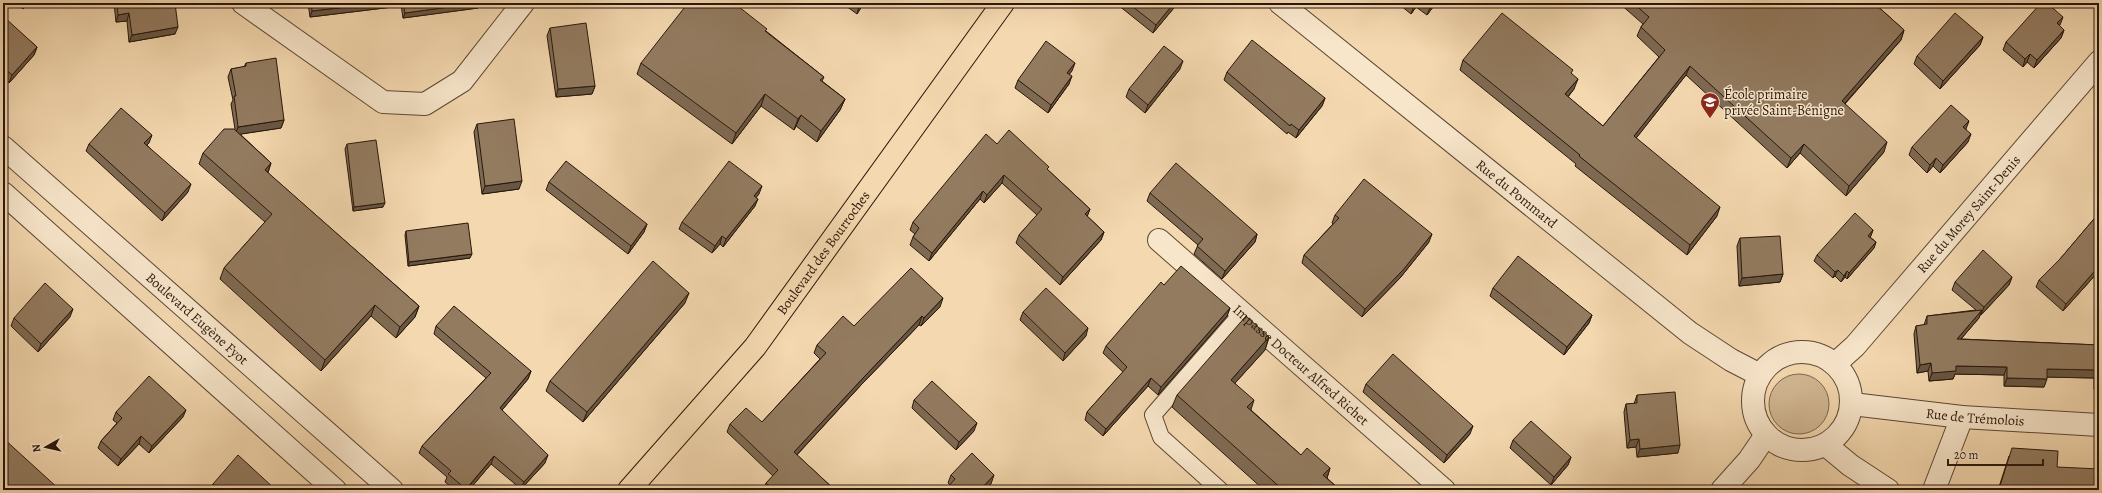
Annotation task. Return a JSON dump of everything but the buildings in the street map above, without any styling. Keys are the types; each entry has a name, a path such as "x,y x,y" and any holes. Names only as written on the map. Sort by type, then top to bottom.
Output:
{"main road":[{"name":"Boulevard des Bourroches","path":"629,490 755,347 1003,3"}],"street":[{"path":"244,3 383,102 425,104 462,81 523,3"},
{"name":"Rue du Pommard","path":"1280,3 1690,332 1731,360 1760,375"},
{"name":"Rue du Morey Saint-Denis","path":"1835,364 1855,346 2099,62"},
{"name":"Boulevard Eugène Fyot","path":"3,147 392,490"},
{"path":"3,193 335,490"},
{"name":"Impasse Docteur Alfred Richet","path":"1159,240 1243,312 1444,490"},
{"path":"1803,351 1820,355 1835,364 1844,375 1850,389 1852,404 1848,420 1839,435 1826,445 1810,450 1794,450 1778,445 1766,435 1757,422 1753,406 1754,390 1760,375 1772,362 1786,354 1803,351"},
{"name":"Rue de Trémolois","path":"1852,404 1962,417 2099,425"},
{"path":"1934,490 1962,417"},
{"path":"1722,490 1749,460 1766,435"},
{"path":"1826,445 1850,465 1888,490"}],"lane":[{"path":"1220,490 1161,437 1153,415 1243,312"}],"shaded area":[{"path":"1799,374 1816,379 1824,387 1829,404 1824,421 1816,429 1799,434 1782,429 1774,421 1769,404 1774,387 1782,379"}],"place":[{"name":"École primaire privée Saint-Bénigne","path":"1710,119"}]}
